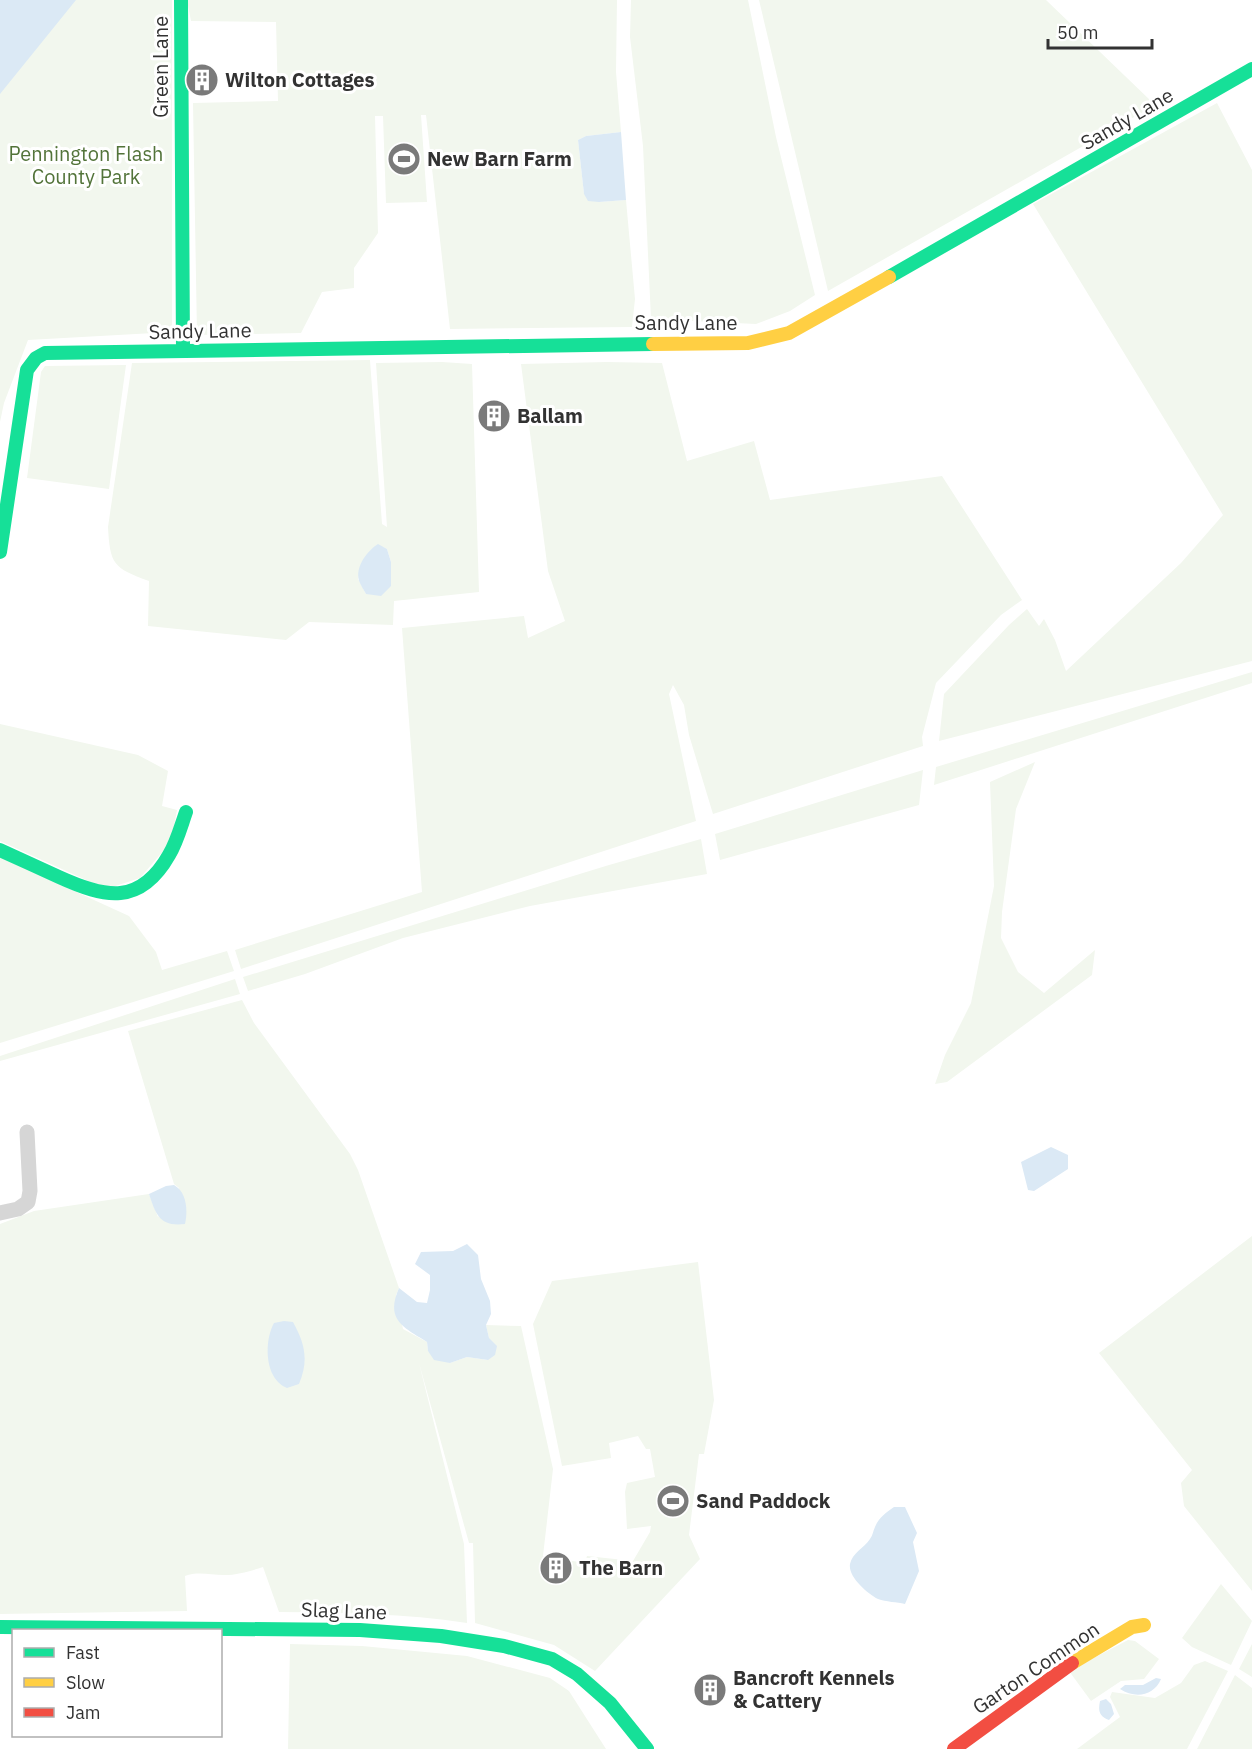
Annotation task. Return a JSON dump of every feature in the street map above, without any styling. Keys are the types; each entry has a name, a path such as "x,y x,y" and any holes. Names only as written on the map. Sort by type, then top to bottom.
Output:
{"street":[{"name":"Green Lane","path":"181,0 183,351"},
{"name":"Sandy Lane","path":"0,552 27,370 33,359 40,354 50,352 748,343 769,339 789,333 845,302 1252,69"},
{"path":"0,850 95,892 113,896 132,892 153,878 168,858 186,812"},
{"path":"0,1213 18,1209 28,1203 30,1191 27,1132"},
{"name":"Garton Common","path":"954,1749 1061,1670 1132,1627 1144,1625"},
{"name":"Slag Lane","path":"0,1627 334,1628 471,1640 518,1649 563,1665 589,1683 610,1703 647,1749"}],"green space":[{"name":"Pennington Flash County Park","path":"0,0 172,0 172,332 28,340 4,403 0,422"},
{"path":"187,0 617,0 616,72 621,132 586,136 578,140 584,194 599,202 626,200 635,299 632,327 450,329 426,115 421,115 427,202 386,203 383,116 375,116 378,233 354,268 354,288 322,292 301,333 197,335 193,103 278,101 276,22 191,21"},
{"path":"631,0 748,0 776,137 815,295 790,311 756,324 651,319 643,146 630,37"},
{"path":"759,0 1046,0 1151,101 1143,112 828,291"},
{"path":"1217,103 1252,170 1252,661 939,741 944,694 1027,609 1039,626 1044,619 1055,640 1066,671 1181,563 1223,515 1033,204"},
{"path":"370,360 382,524 387,527 376,363 472,364 479,592 394,601 393,625 309,622 286,640 148,626 149,581 128,572 116,563 110,549 108,527 132,363","holes":["378,545 387,549 391,562 366,594 358,579 363,561"]},
{"path":"662,363 687,461 754,441 770,500 942,476 1022,600 1001,615 936,683 922,737 923,746 713,814 689,735 684,705 673,685 669,694 696,821 241,969 235,950 422,892 402,628 524,616 528,638 565,621 548,571 521,364"},
{"path":"126,365 109,489 27,478 41,372 45,366"},
{"path":"1252,672 1252,683 934,785 936,767"},
{"path":"0,724 138,755 168,771 162,806 177,810 171,842 140,878 106,889 0,841"},
{"path":"1035,762 1016,809 1002,912 1001,938 1018,972 1044,993 1095,950 1092,975 947,1082 935,1084 945,1055 971,1003 994,886 990,782"},
{"path":"923,770 919,805 720,860 715,834"},
{"path":"701,839 707,874 530,906 403,938 305,974 248,991 243,977 609,865"},
{"path":"0,857 129,916 156,952 162,970 227,951 234,971 0,1043"},
{"path":"235,979 240,994 0,1061 0,1056"},
{"path":"242,1000 254,1023 350,1154 358,1170 399,1288 396,1295 403,1329 427,1342 428,1351 450,1363 467,1357 488,1360 489,1338 486,1325 521,1326 553,1469 543,1556 585,1563 587,1556 633,1561 650,1532 651,1526 627,1529 625,1492 627,1483 655,1477 650,1449 646,1449 638,1436 609,1443 611,1458 562,1466 533,1324 552,1281 698,1262 714,1400 704,1454 699,1454 689,1535 700,1559 595,1671 554,1645 475,1623 473,1543 469,1543 419,1363 464,1544 467,1623 397,1615 279,1612 263,1567 244,1573 224,1575 199,1573 185,1576 187,1611 0,1614 0,1224 34,1211 149,1194 158,1217 179,1188 174,1184 128,1031"},
{"path":"1252,1236 1252,1591 1184,1506 1181,1483 1192,1470 1099,1353"},
{"path":"1221,1584 1252,1621 1231,1665 1192,1647 1182,1638"},
{"path":"1128,1640 1135,1641 1159,1659 1144,1679 1121,1681 1091,1701 1069,1671"},
{"path":"290,1644 362,1646 467,1656 550,1678 569,1691 606,1749 288,1749"},
{"path":"1252,1644 1252,1677 1239,1669"},
{"path":"1205,1661 1228,1671 1187,1749 1077,1749 1120,1717 1110,1697 1112,1692 1155,1698 1181,1683 1194,1665"},
{"path":"1235,1675 1252,1688 1252,1749 1197,1749"}],"shaded area":[{"path":"0,0 76,0 0,94"},
{"path":"621,132 626,200 588,201 584,194 578,140 586,136"},
{"path":"378,544 387,549 391,562 391,586 381,596 366,594 358,576 363,560"},
{"path":"1051,1147 1068,1155 1068,1169 1034,1191 1028,1190 1021,1162"},
{"path":"174,1185 182,1192 186,1202 185,1224 170,1224 160,1218 149,1194"},
{"path":"467,1244 478,1255 481,1279 490,1301 491,1314 486,1325 489,1338 497,1346 495,1355 488,1360 467,1357 450,1363 434,1360 428,1351 427,1342 404,1327 395,1315 395,1299 399,1288 417,1302 427,1303 430,1275 415,1264 421,1252 453,1251"},
{"path":"293,1322 303,1345 305,1360 299,1384 287,1388 274,1377 268,1359 269,1339 274,1323"},
{"path":"894,1507 905,1507 917,1533 913,1542 919,1571 905,1604 878,1599 859,1584 850,1569 853,1557 870,1539 879,1520"},
{"path":"1156,1678 1161,1679 1158,1685 1144,1694 1132,1694 1120,1689 1125,1685 1143,1685"},
{"path":"1106,1699 1111,1704 1114,1714 1109,1720 1101,1715 1099,1710 1100,1701"}],"traffic: fast":[{"path":"181,0 183,351"},
{"path":"889,277 1252,69"},
{"path":"0,552 27,370 36,358 45,353 653,344"},
{"path":"0,850 92,890 120,893 134,890 146,883 158,871 174,845 186,812"},
{"path":"0,1627 360,1630 441,1636 504,1646 552,1659 577,1674 610,1703 647,1749"}],"traffic: slow":[{"path":"653,344 748,343 789,333 889,277"},
{"path":"1072,1663 1132,1627 1144,1625"}],"traffic: jam":[{"path":"954,1749 1072,1663"}],"place":[{"name":"Wilton Cottages","path":"202,80"},
{"name":"New Barn Farm","path":"404,159"},
{"name":"Ballam","path":"494,416"},
{"name":"Sand Paddock","path":"673,1501"},
{"name":"The Barn","path":"556,1568"},
{"name":"Bancroft Kennels & Cattery","path":"710,1690"}]}
